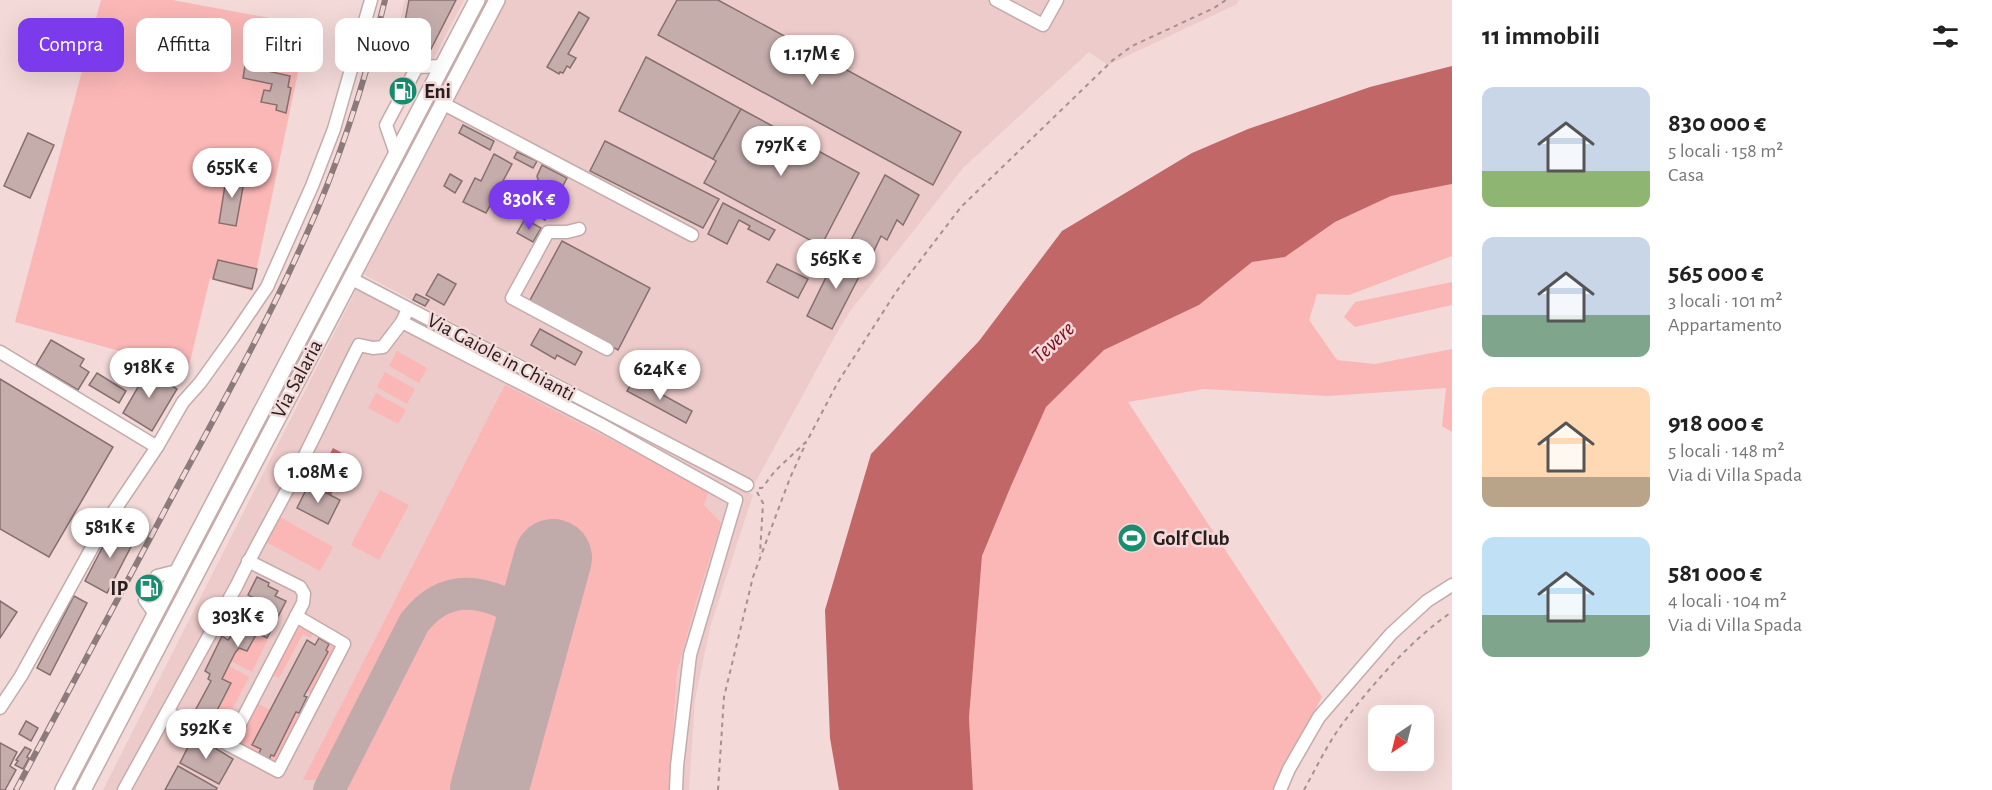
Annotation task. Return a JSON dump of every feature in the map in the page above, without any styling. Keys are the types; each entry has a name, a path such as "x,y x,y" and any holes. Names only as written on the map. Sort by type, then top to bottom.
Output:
{"main road":[{"name":"Via Salaria","path":"63,790 477,0"},
{"name":"Via Salaria","path":"82,790 496,0"}],"street":[{"path":"0,708 21,676 99,534 157,447 183,402 233,337 260,298 273,274 312,186 334,129 371,0"},
{"path":"996,0 1043,25 1057,0"},
{"path":"396,154 386,125 417,67 442,66"},
{"path":"442,103 692,234"},
{"path":"579,229 567,232 548,232 512,298 607,349"},
{"name":"Via Gaiole in Chianti","path":"350,278 747,485"},
{"path":"124,790 237,585 308,449 358,345 383,347 402,322 408,309"},
{"path":"402,322 600,424 736,500 690,655 676,766 676,790"},
{"path":"0,352 157,447"},
{"path":"229,745 303,603 304,594 300,587 248,561"},
{"path":"1280,790 1289,769 1319,717 1391,634 1428,601 1452,585"},
{"path":"166,712 278,771 344,644 296,616"}],"path":[{"path":"718,790 724,697 753,576 789,478 838,382 896,292 961,207 1113,60 1132,46 1214,8 1226,0"},
{"path":"747,485 762,488 775,471 807,441"},
{"path":"747,485 758,494 763,503 759,557"},
{"path":"1304,790 1337,731 1360,702 1417,640 1452,612"}],"shaded area":[{"path":"101,0 172,0 270,18 243,18 243,72 298,72 252,291 210,278 188,370 15,322 82,72 124,72 124,18 96,18"},
{"path":"405,0 464,0 432,62 431,18 401,18"},
{"path":"484,0 491,0 76,790 69,790"},
{"path":"506,0 1238,0 1237,4 1108,65 1089,52 963,168 851,310 755,483 361,273"},
{"path":"1452,184 1452,256 1349,295 1317,294 1309,320 1337,360 1375,364 1452,349 1452,432 1442,426 1446,388 1328,396 1204,389 1128,402 1322,697 1273,790 973,790 969,718 982,556 1046,407 1104,350 1199,305 1252,262 1285,257 1335,222 1391,196"},
{"path":"1452,282 1452,305 1355,327 1344,317 1355,302"},
{"path":"357,288 753,495 710,627 695,700 689,790 103,790"},
{"path":"397,351 427,368 419,383 389,366"},
{"path":"385,372 415,389 407,404 377,387"},
{"path":"505,385 709,490 704,505 721,523 677,672 669,790 520,790 584,556 529,539 517,584 509,590 457,584 446,586 435,590 410,608 327,774 317,780 303,780"},
{"path":"376,393 406,410 398,424 368,408"},
{"path":"380,490 409,505 379,560 351,545"},
{"path":"280,517 333,547 320,571 266,542"},
{"path":"453,607 484,610 491,613 502,622 506,630 462,790 348,790 359,757 420,635 434,618"},
{"path":"305,627 333,642 337,647 313,695 307,692 330,643 314,633 311,638 303,634 279,678 272,675 296,628"},
{"path":"257,633 267,638 267,641 252,672 231,661 239,648 247,651"},
{"path":"229,666 249,677 223,726 228,734 226,738 207,730 222,679"},
{"path":"257,703 270,710 252,745 261,749 269,760 271,755 274,755 296,712 302,715 278,761 274,764 239,747 238,743"}],"water":[{"name":"Tevere","path":"1452,66 1452,184 1391,196 1335,222 1285,257 1252,262 1199,305 1104,350 1046,407 982,556 969,718 973,790 839,790 830,738 825,610 871,454 979,341 1062,231 1192,153 1248,129 1370,87"},
{"path":"333,448 351,458 331,495 313,485"}],"building":[{"path":"409,0 456,0 431,49 431,18 406,18"},
{"path":"677,0 718,0 961,132 933,185 658,35"},
{"path":"579,12 589,18 568,54 576,58 570,68 567,66 563,73 559,74 547,67"},
{"path":"646,57 741,109 713,159 619,111"},
{"path":"244,72 272,72 290,76 288,87 291,88 286,113 276,110 277,105 261,102 264,90 270,91 272,84 243,78"},
{"path":"741,109 859,173 821,246 704,183 716,161 713,159"},
{"path":"463,125 494,141 490,150 459,133"},
{"path":"28,133 54,145 30,198 4,186"},
{"path":"605,141 719,199 703,228 590,171"},
{"path":"517,152 537,161 533,168 514,158"},
{"path":"494,154 512,164 486,213 463,202 475,178 481,181"},
{"path":"542,165 567,178 545,220 531,212 542,193 537,176"},
{"path":"227,173 245,176 236,226 219,223"},
{"path":"450,174 462,181 455,193 444,186"},
{"path":"885,175 919,195 903,225 897,220 887,240 881,236 871,257 849,244"},
{"path":"723,203 775,230 769,240 748,229 750,226 739,220 727,244 708,234"},
{"path":"525,219 541,228 533,242 517,233"},
{"path":"562,241 650,288 618,350 529,302"},
{"path":"839,251 865,265 832,329 807,316"},
{"path":"218,260 257,269 252,289 213,279"},
{"path":"777,264 808,279 798,298 767,282"},
{"path":"438,274 456,284 444,305 426,295"},
{"path":"416,294 429,300 425,306 413,300"},
{"path":"540,329 582,352 575,365 557,355 555,359 531,345"},
{"path":"51,340 84,359 80,366 89,372 78,390 36,365"},
{"path":"137,365 177,389 152,431 123,413 141,382 131,376"},
{"path":"97,373 126,391 119,403 89,385"},
{"path":"0,379 113,447 49,557 0,529"},
{"path":"634,379 692,411 686,423 627,391"},
{"path":"309,484 340,500 328,524 297,508"},
{"path":"114,525 136,537 107,593 85,581"},
{"path":"257,577 278,591 275,596 286,601 267,638 257,633 247,651 239,648 235,653 222,679 231,683 207,730 189,722 211,681 208,679 210,674 205,671 222,636 228,640 231,636 234,638 254,598 248,595"},
{"path":"74,596 87,603 50,675 37,668"},
{"path":"0,601 17,612 0,638"},
{"path":"319,638 329,644 326,650 328,652 304,696 307,697 299,713 296,712 274,756 271,755 269,760 258,755 261,749 252,745 307,640 315,645"},
{"path":"26,721 38,728 31,741 19,734"},
{"path":"194,735 233,759 219,784 180,763"},
{"path":"0,743 17,752 10,766 16,770 5,790 0,790"},
{"path":"25,747 31,750 23,769 15,765"},
{"path":"178,766 217,788 216,790 165,790"}],"taxiway":[{"path":"329,790 414,623 433,605 454,595 489,597 517,610 523,616 528,627 530,642"}],"runway":[{"path":"489,790 553,558"}],"railway":[{"path":"16,790 244,362 290,271 340,152 360,92 385,0"}],"place":[{"name":"Eni","path":"403,91"},
{"name":"Golf Club","path":"1132,538"},
{"name":"IP","path":"149,588"}]}
